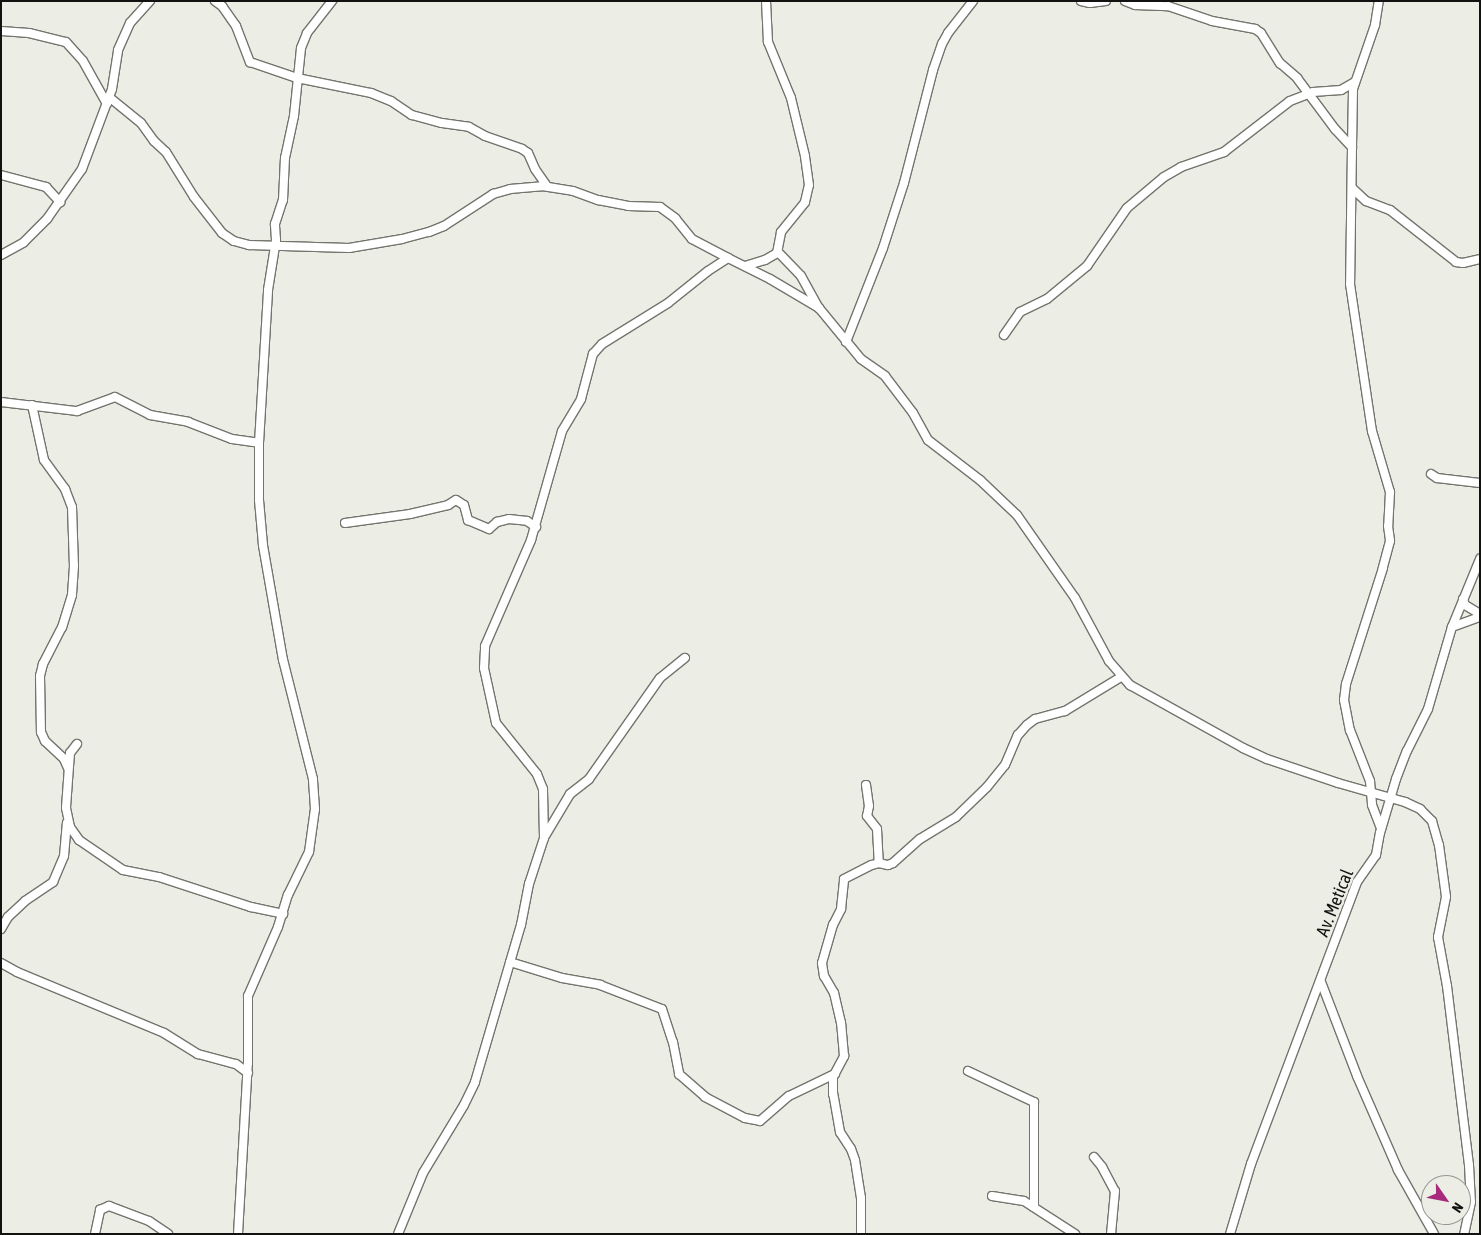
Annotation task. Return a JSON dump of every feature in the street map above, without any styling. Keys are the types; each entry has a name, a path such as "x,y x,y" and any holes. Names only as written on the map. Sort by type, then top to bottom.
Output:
{"street":[{"path":"1,255 24,242 60,202 78,176 90,153 108,101 118,50 130,22 150,1"},
{"path":"215,1 222,4 236,26 250,62 297,78 371,93 392,101 412,115 442,123 469,127 485,136 522,148 528,153 535,169 547,186"},
{"path":"238,1234 248,1073 250,991 269,950 288,895 309,852 316,799 311,768 283,660 263,545 259,500 259,443 268,290 275,248 276,217 283,200 285,158 294,116 301,48 307,33 332,1"},
{"path":"745,266 766,260 778,252 783,227 805,202 809,185 805,156 791,98 768,42 766,1"},
{"path":"846,342 883,248 904,183 933,70 942,44 948,32 973,1"},
{"path":"1082,1 1090,3 1106,1"},
{"path":"1125,1 1131,5 1159,3 1212,21 1256,28 1280,62 1309,93 1335,129 1352,147"},
{"path":"1379,1 1375,25 1355,82 1351,111 1350,284 1372,431 1390,492 1388,522 1390,546 1344,694 1350,730 1360,760 1369,777 1372,805 1381,828"},
{"path":"1,31 29,33 66,42 83,61 108,101 141,123 154,141 166,152 194,197 227,238 258,247 349,248 402,239 429,232 444,226 494,194 510,189 547,186 610,202 635,206 660,206 675,218 692,239 745,266 819,308"},
{"path":"1004,335 1020,312 1047,299 1091,262 1124,212 1157,182 1182,167 1224,152 1256,129 1284,104 1309,93 1341,90 1355,82"},
{"path":"1,175 46,187 60,202"},
{"path":"1352,188 1366,201 1390,210 1456,262 1463,263 1480,259"},
{"path":"778,252 801,276 819,308 846,342 861,359 885,376 913,413 928,440 980,480 1023,522 1075,598 1109,661 1121,677 1140,692 1243,748 1283,764 1391,797 1420,809 1427,815 1436,832 1446,897 1446,906 1439,933 1439,944 1447,986 1469,1165 1471,1202 1464,1234"},
{"path":"544,838 543,797 540,782 526,759 496,723 483,661 488,638 536,527 562,431 581,399 593,354 602,344 668,303 708,271 728,258"},
{"path":"1,402 77,411 115,397 146,413 188,422 232,439 259,443"},
{"path":"32,405 44,460 65,489 72,507 74,566 71,600 57,638 43,664 40,676 41,732 45,741 64,759 68,768"},
{"path":"1431,474 1437,478 1480,482"},
{"path":"345,524 410,514 448,505 456,500 464,505 468,520 489,529 497,522 509,519 527,521 536,527"},
{"name":"Av. Metical","path":"1230,1234 1251,1164 1357,882 1376,855 1381,828 1406,750 1428,708 1452,627 1480,559"},
{"path":"1463,599 1465,605 1480,616"},
{"path":"1452,627 1480,616"},
{"path":"398,1234 428,1163 464,1105 475,1082 524,912 529,884 544,838 570,794 589,779 660,678 685,658"},
{"path":"861,1234 861,1198 851,1149 840,1132 832,1084 834,1074 844,1056 841,1023 834,993 824,976 822,963 833,925 841,909 844,879 879,863 888,865 894,863 920,839 962,811 998,775 1005,765 1018,735 1035,719 1065,711 1121,677"},
{"path":"1,929 8,917 25,901 52,882 64,856 68,768 70,753 77,744"},
{"path":"866,785 869,806 867,816 877,828 879,863"},
{"path":"67,819 72,832 79,840 122,870 159,877 283,914"},
{"path":"510,962 562,978 600,985 662,1009 673,1042 679,1074 705,1097 745,1118 760,1121 789,1096 834,1074"},
{"path":"1,963 18,972 164,1033 198,1054 236,1064 248,1073"},
{"path":"1321,982 1357,1076 1398,1170 1434,1234"},
{"path":"968,1070 1034,1102 1034,1207"},
{"path":"1094,1157 1102,1167 1115,1191 1111,1234"},
{"path":"992,1196 1024,1201 1074,1234"},
{"path":"95,1234 100,1210 109,1206 149,1221 168,1234"}]}
